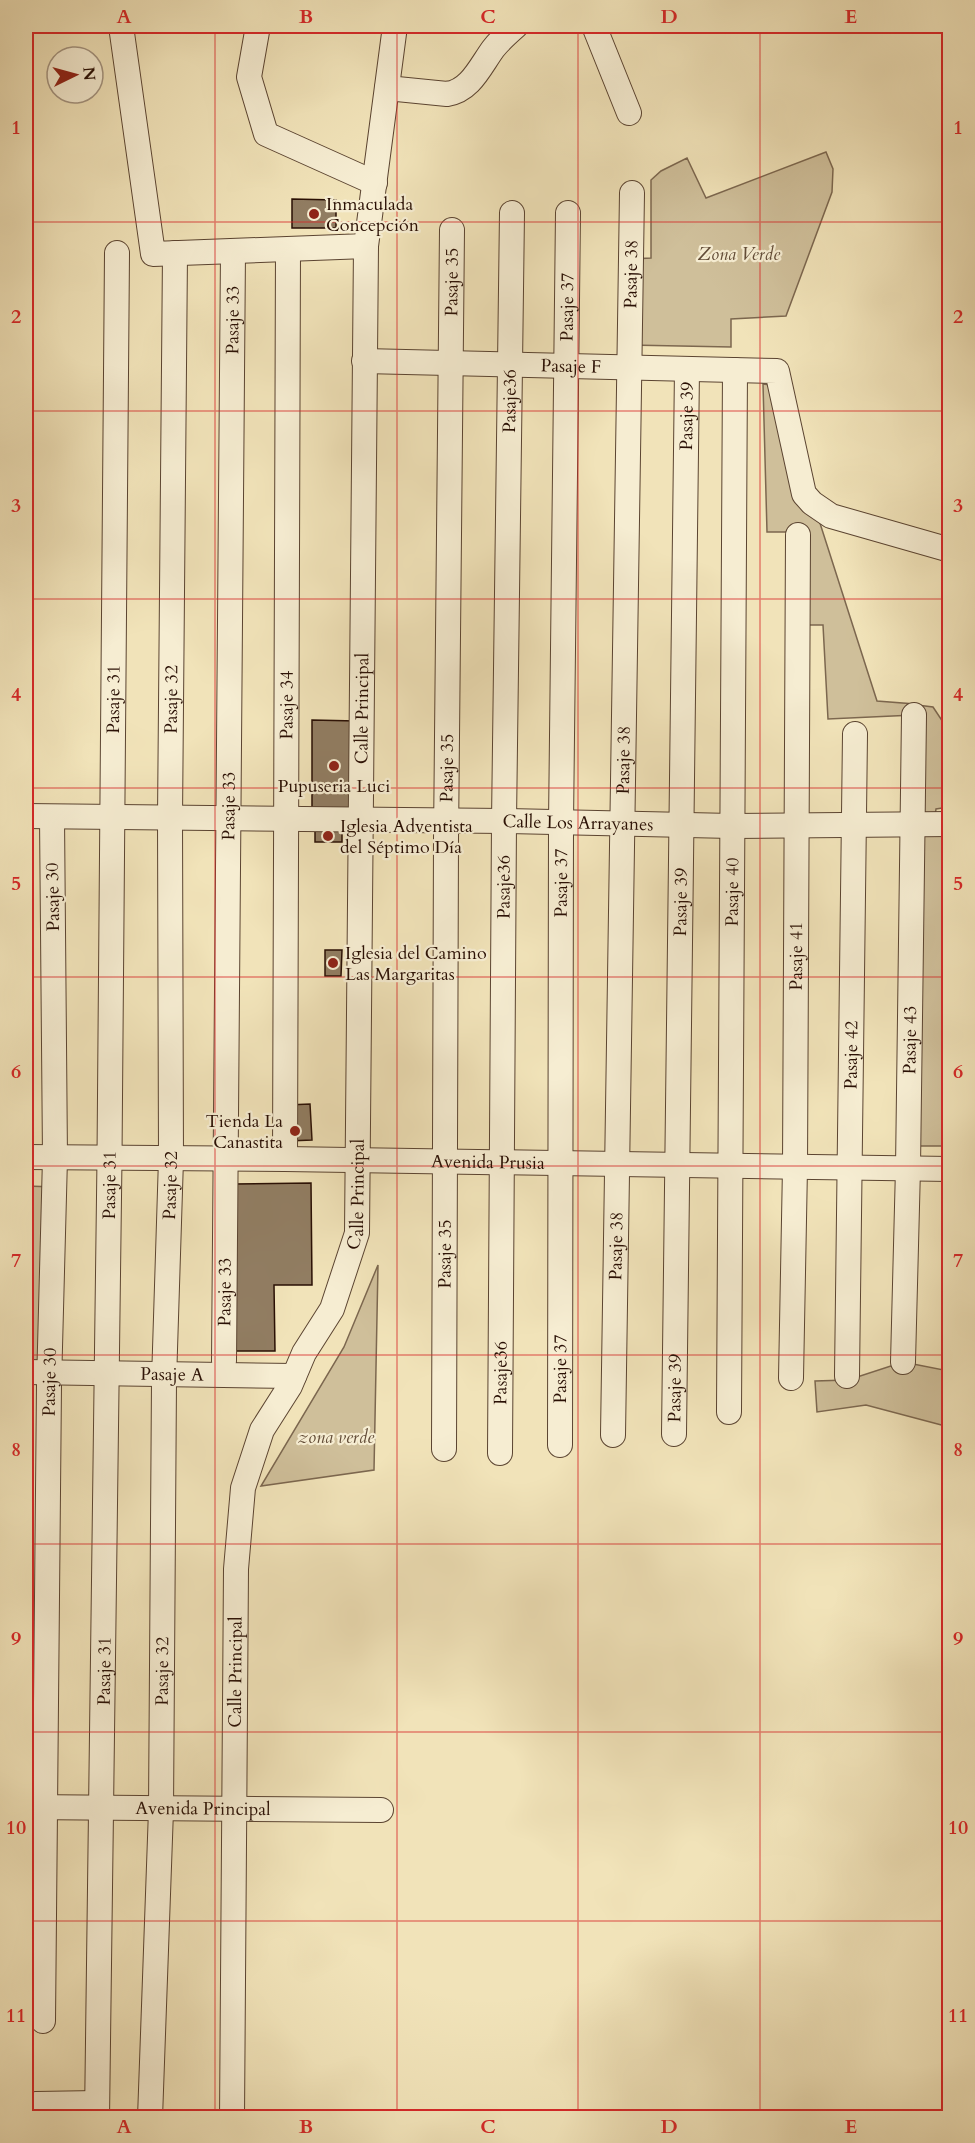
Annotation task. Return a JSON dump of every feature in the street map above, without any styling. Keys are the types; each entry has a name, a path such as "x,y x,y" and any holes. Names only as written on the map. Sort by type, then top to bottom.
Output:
{"street":[{"path":"121,26 153,254 366,246"},
{"path":"258,26 249,77 266,134 375,183"},
{"name":"Calle Principal","path":"232,2118 236,1569 243,1488 262,1430 294,1376 304,1353 332,1309 357,1233 366,246 395,26"},
{"path":"387,88 457,93 465,88 494,47 516,26"},
{"path":"594,26 629,112"},
{"name":"Pasaje 38","path":"613,1435 632,193"},
{"name":"Pasaje36","path":"500,1453 504,821 512,213"},
{"name":"Pasaje 37","path":"560,1445 561,823 568,213"},
{"name":"Pasaje 35","path":"444,1449 452,230"},
{"name":"Pasaje 34","path":"285,1159 288,250"},
{"name":"Pasaje 33","path":"224,1361 233,251"},
{"name":"Pasaje 31","path":"97,2110 111,1158 111,818 117,253"},
{"name":"Pasaje 32","path":"150,2118 161,1810 164,1374 171,1159 170,819 175,253"},
{"name":"Pasaje F","path":"364,361 777,371 804,494 812,503 831,516 950,550"},
{"name":"Pasaje 39","path":"674,1434 687,369"},
{"name":"Pasaje 40","path":"729,1412 735,370"},
{"name":"Pasaje 41","path":"791,1378 795,1167 798,535"},
{"name":"Pasaje 43","path":"903,1362 914,824 914,715"},
{"name":"Pasaje 42","path":"847,1376 855,734"},
{"name":"Calle Los Arrayanes","path":"26,816 732,826 950,824"},
{"name":"Pasaje 30","path":"43,2021 36,1808 55,1158 52,817"},
{"name":"Avenida Prusia","path":"26,1157 950,1169"},
{"name":"Pasaje A","path":"26,1372 294,1376"},
{"name":"Avenida Principal","path":"36,1808 233,1811 381,1810"},
{"path":"37,2113 36,2104 97,2110"}],"green space":[{"name":"Zona Verde","path":"826,152 833,169 832,192 786,316 731,319 731,347 629,345 631,259 651,258 651,180 661,171 687,158 706,198"},
{"path":"763,384 771,385 818,517 877,701 915,704 914,715 828,719 823,625 791,625 788,532 767,532"},
{"path":"917,705 933,707 949,731 950,815 946,814 942,808 936,809 935,816 915,817"},
{"path":"949,830 949,1146 913,1146 917,832"},
{"path":"26,1186 55,1187 49,1372 26,1370"},
{"name":"zona verde","path":"378,1265 374,1470 261,1486 344,1347"},
{"path":"903,1362 949,1371 949,1427 866,1405 817,1412 815,1381 848,1380"}],"building":[{"name":"Inmaculada Concepción","path":"292,199 336,200 336,228 292,228"},
{"name":"Pupuseria Luci","path":"312,720 356,721 356,812 312,811"},
{"name":"Iglesia Adventista del Séptimo Día","path":"315,829 342,830 342,842 315,842"},
{"name":"Iglesia del Camino Las Margaritas","path":"325,950 342,950 341,976 325,976"},
{"path":"310,1104 312,1140 288,1141 287,1105"},
{"path":"311,1183 312,1285 274,1285 275,1351 236,1351 234,1184"}],"place":[{"name":"Inmaculada Concepción","path":"314,214"},
{"name":"Pupuseria Luci","path":"334,766"},
{"name":"Iglesia Adventista del Séptimo Día","path":"328,836"},
{"name":"Iglesia del Camino Las Margaritas","path":"333,963"},
{"name":"Tienda La Canastita","path":"295,1131"}]}
